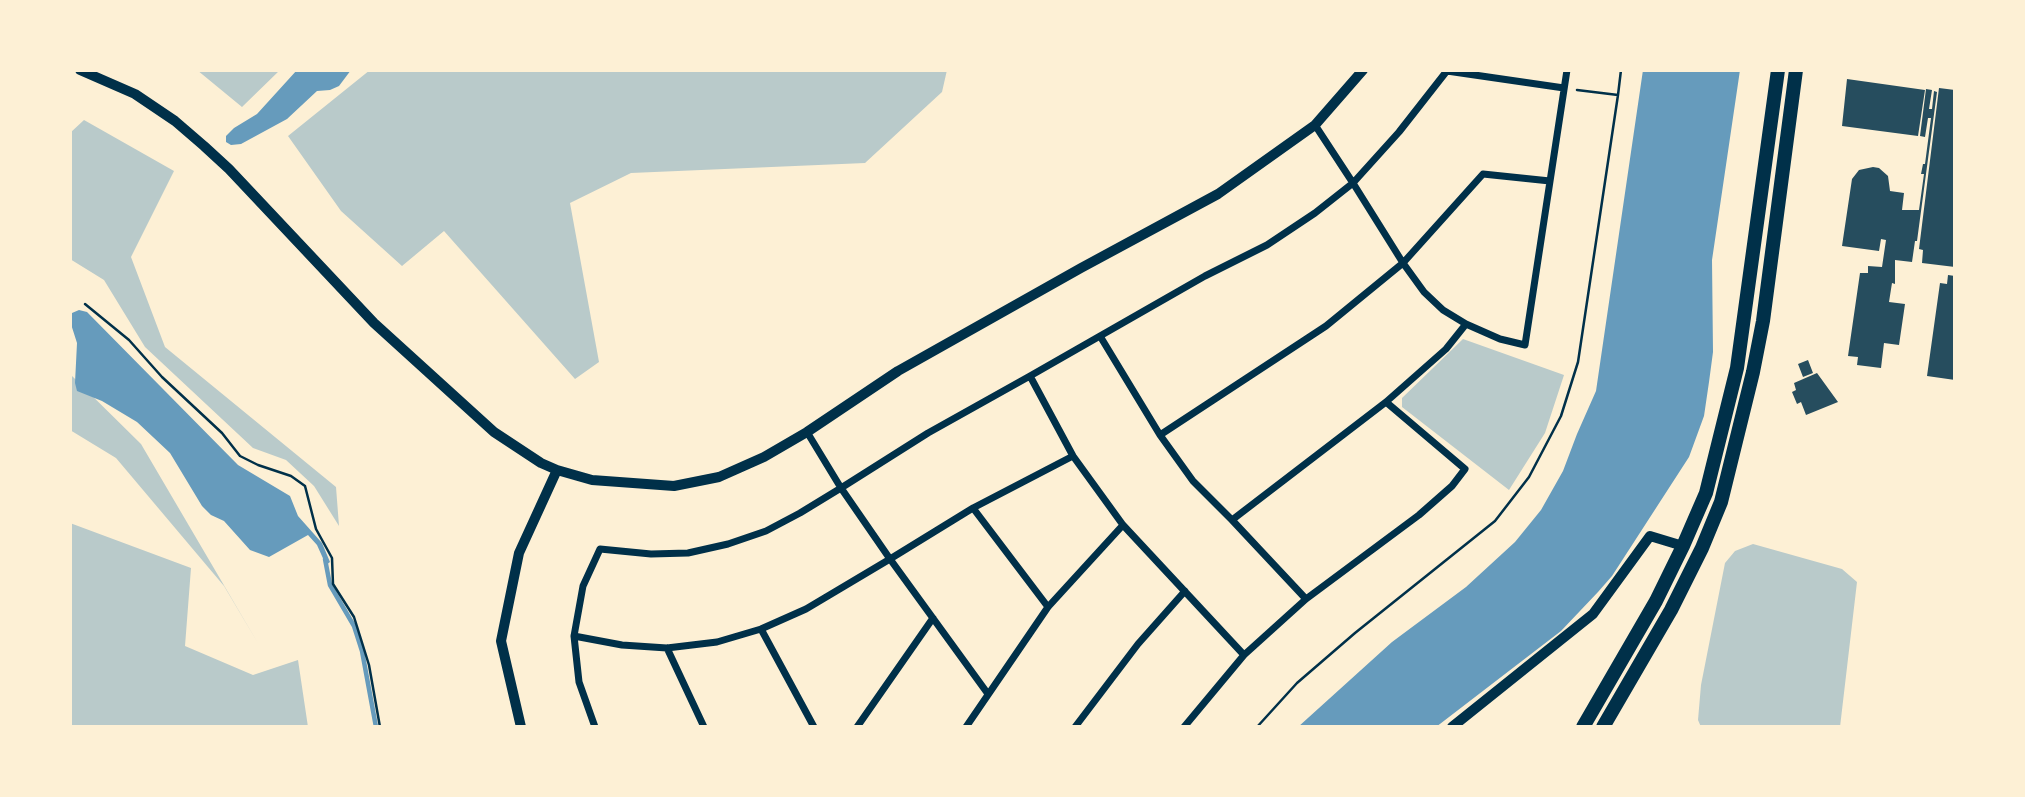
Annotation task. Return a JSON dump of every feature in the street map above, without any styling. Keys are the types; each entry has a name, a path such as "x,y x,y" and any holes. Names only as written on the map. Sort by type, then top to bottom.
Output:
{"main road":[{"path":"1583,727 1656,601 1684,546 1706,493 1737,368 1777,70"},
{"path":"1603,727 1671,610 1721,502 1763,321 1796,70"}],"street":[{"path":"80,70 144,100 175,121 229,169 374,323 464,408 517,448 557,470 592,480 674,486 719,477 764,457 807,432 898,371 1218,194 1315,125 1363,70"},
{"path":"1315,125 1424,292 1443,310 1466,324 1500,340 1525,345 1567,70"},
{"path":"595,727 579,682 573,636 583,586 600,549 651,554 688,553 728,544 766,531 800,513 929,433 1205,276 1267,245 1315,213 1353,183 1399,132 1446,71 1564,88"},
{"path":"1160,435 1326,326 1403,263 1483,174 1550,181"},
{"path":"1232,520 1386,402 1446,349 1466,324"},
{"path":"1100,336 1160,435 1194,481 1306,599"},
{"path":"1030,376 1073,456 1124,525 1244,655"},
{"path":"1184,727 1244,655 1306,599 1419,515 1452,486 1465,469 1386,402"},
{"path":"807,432 841,488 890,559 988,694"},
{"path":"573,636 622,645 667,648 717,642 761,629 806,609 973,508 1073,456"},
{"path":"522,727 501,641 519,553 557,470"},
{"path":"973,508 1048,607"},
{"path":"965,727 1048,607 1124,525"},
{"path":"1452,727 1594,614 1650,536 1684,546"},
{"path":"1075,727 1138,644 1185,591"},
{"path":"857,727 933,618"},
{"path":"761,629 814,727"},
{"path":"667,648 704,727"}],"path":[{"path":"1257,727 1297,683 1495,521 1529,477 1561,415 1578,362 1621,70"},
{"path":"1564,88 1618,95"},
{"path":"85,304 129,340 162,377 222,433 240,456 291,476 305,486 316,529 332,558 333,584 354,617 369,665 380,727"}],"shaded area":[{"path":"197,70 280,70 242,107"},
{"path":"370,70 947,70 942,92 865,163 631,173 570,203 599,362 575,379 444,231 402,266 341,211 288,136"},
{"path":"84,120 174,171 131,257 165,347 336,487 339,526 314,486 286,460 253,448 145,347 104,280 70,259 70,133"},
{"path":"1463,339 1564,375 1545,433 1509,490 1402,407 1402,398"},
{"path":"70,374 141,444 259,645 224,586 116,458 70,430"},
{"path":"70,523 191,568 185,646 253,675 298,660 308,727 70,727"},
{"path":"1753,544 1842,569 1857,582 1840,727 1701,727 1698,720 1701,685 1725,563 1735,551"}],"water":[{"path":"297,70 351,70 339,86 317,91 287,119 241,144 231,145 226,142 226,136 257,114"},
{"path":"1643,70 1740,70 1712,260 1713,352 1704,416 1689,457 1612,576 1598,592 1561,631 1436,727 1298,727 1392,642 1466,587 1515,542 1541,510 1563,471 1596,391"},
{"path":"79,310 87,312 238,465 290,496 298,516 322,543 330,562 326,565 317,545 308,535 269,557 250,550 224,521 211,515 202,506 170,453 137,422 102,401 77,391 77,343 70,321 72,313"}],"building":[{"path":"1847,79 1925,90 1918,136 1842,126"},
{"path":"1939,88 1955,90 1955,267 1922,263 1923,250 1919,249"},
{"path":"1926,89 1932,90 1929,109 1932,109 1934,91 1937,92 1917,241 1912,262 1895,260 1895,284 1892,283 1889,302 1905,304 1899,345 1884,343 1881,368 1857,365 1858,357 1848,356 1860,273 1868,273 1868,266 1882,267 1886,240 1881,239 1879,251 1842,246 1852,179 1859,170 1879,168 1888,176 1890,191 1904,193 1902,210 1919,210 1924,174 1921,174 1925,164 1931,118 1928,118 1925,137 1920,136"},
{"path":"1948,275 1955,276 1955,380 1927,376 1940,283 1947,284"},
{"path":"1808,360 1813,373 1803,377 1798,364"},
{"path":"1817,373 1838,402 1806,415 1801,402 1797,404 1792,392 1796,390 1794,383"}],"waterway":[{"path":"325,559 330,585 354,626 362,651 376,727"}]}
